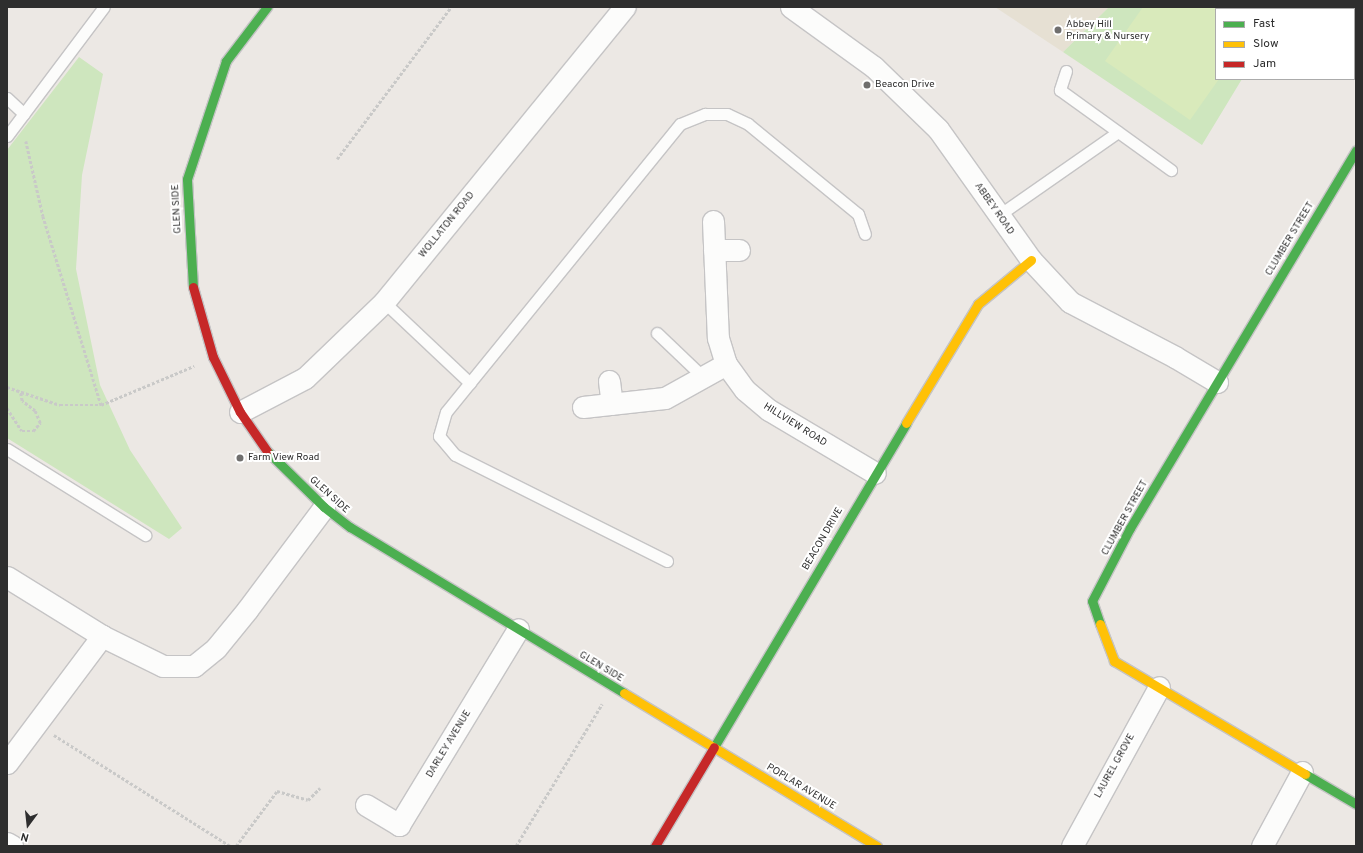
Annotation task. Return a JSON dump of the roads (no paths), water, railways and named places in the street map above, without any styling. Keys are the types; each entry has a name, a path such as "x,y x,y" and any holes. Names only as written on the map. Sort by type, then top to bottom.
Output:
{"street":[{"name":"GLEN SIDE","path":"267,7 226,61 187,179 192,283 213,357 240,412 264,448 324,508 350,527 712,748"},
{"name":"WOLLATON ROAD","path":"240,412 305,378 384,302 625,7"},
{"name":"ABBEY ROAD","path":"791,7 874,67 938,129 1030,260 1070,302 1176,357 1217,382"},
{"name":"CLUMBER STREET","path":"1356,151 1130,528 1092,601 1114,661 1356,804"},
{"name":"HILLVIEW ROAD","path":"713,221 718,338 726,364 746,390 769,410 875,473"},
{"path":"714,250 739,250"},
{"name":"BEACON DRIVE","path":"655,846 875,473 978,304 1030,260"},
{"path":"583,407 664,398 726,364"},
{"path":"609,381 612,404"},
{"path":"7,577 102,636 163,666 194,666 220,643 324,508"},
{"name":"DARLEY AVENUE","path":"366,805 399,825 518,629"},
{"path":"7,763 102,636"},
{"name":"LAUREL GROVE","path":"1072,846 1159,687"},
{"name":"POPLAR AVENUE","path":"712,748 877,846"},
{"path":"1262,846 1302,772"},
{"path":"7,843 12,846"}],"lane":[{"path":"7,136 104,7"},
{"path":"1066,71 1060,90 1171,170"},
{"path":"7,98 22,116"},
{"path":"667,561 455,455 439,436 446,412 680,124 705,114 727,114 748,124 858,214 865,234"},
{"path":"999,215 1118,132"},
{"path":"384,302 470,383"},
{"path":"658,333 703,377"},
{"path":"7,449 145,535"}],"place":[{"name":"Abbey Hill Primary & Nursery","path":"1058,30"},
{"name":"Beacon Drive","path":"867,85"},
{"name":"Farm View Road","path":"240,458"}]}
